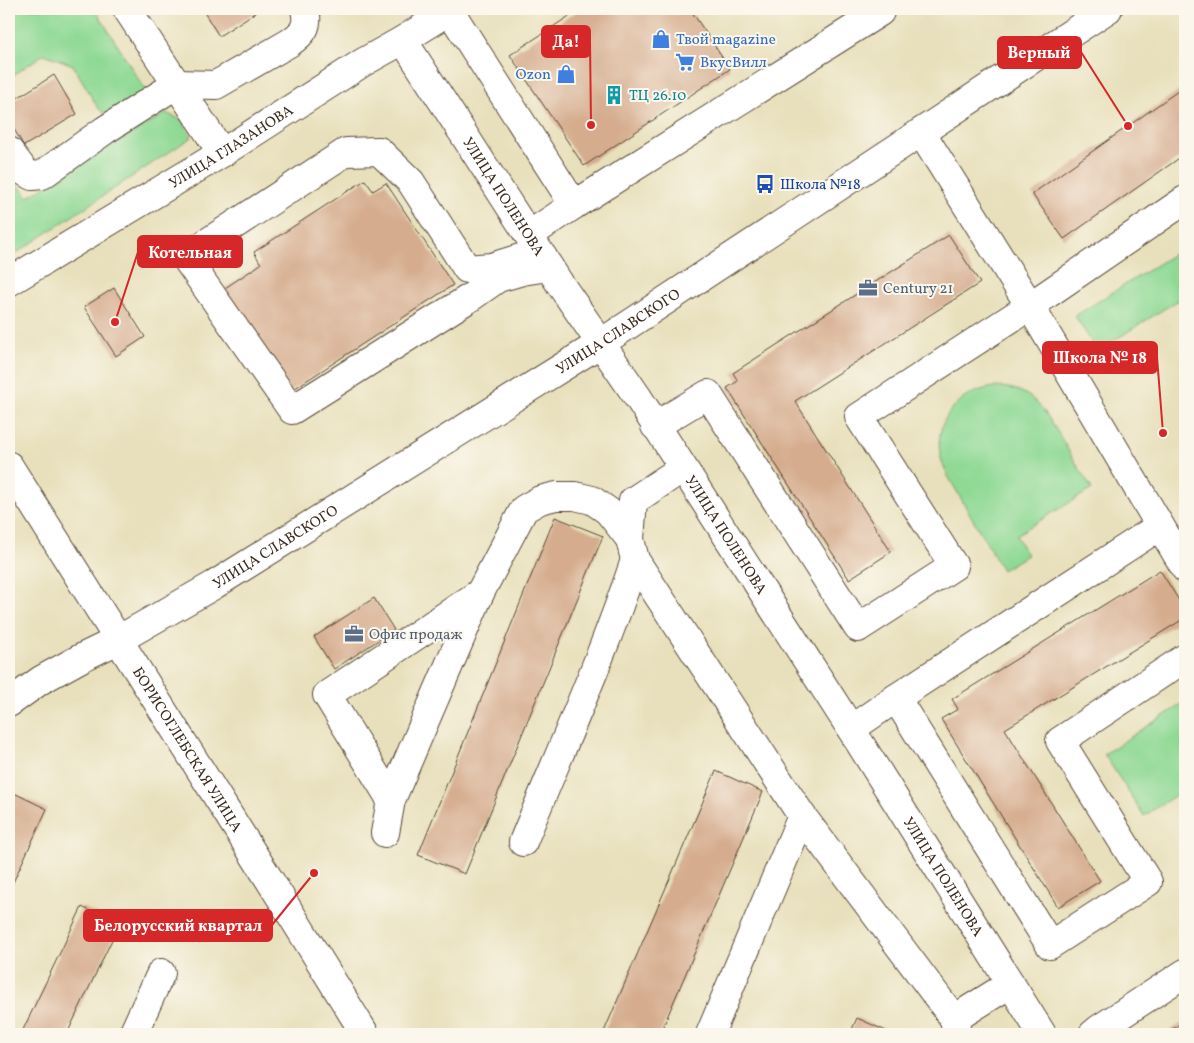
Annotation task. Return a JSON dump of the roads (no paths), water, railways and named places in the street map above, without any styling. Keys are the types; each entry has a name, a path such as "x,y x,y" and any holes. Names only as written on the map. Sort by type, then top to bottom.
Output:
{"street":[{"path":"127,9 222,153"},
{"path":"9,152 25,172 32,176 42,175 105,130 177,84 216,85 289,43 298,37 306,27 307,16 305,9"},
{"path":"541,253 491,267 467,269 411,182 379,151 346,152 185,257 292,410 498,278 522,271 541,253 574,205 880,12 877,9"},
{"name":"УЛИЦА СЛАВСКОГО","path":"9,703 41,680 118,640 214,585 601,343 1108,9"},
{"path":"451,10 574,205"},
{"name":"УЛИЦА ГЛАЗАНОВА","path":"9,282 222,153 358,66 451,10"},
{"name":"УЛИЦА ПОЛЕНОВА","path":"403,40 541,253 639,399 851,729 1042,1034"},
{"path":"920,132 1030,306 1185,568"},
{"path":"655,426 708,394 858,628 954,566 859,417 1030,306 1185,200"},
{"name":"БОРИСОГЛЕБСКАЯ УЛИЦА","path":"9,466 365,1034"},
{"path":"523,842 597,663 624,592 633,550 633,501 683,468"},
{"path":"385,833 391,800 480,593 524,509 540,500 556,496 575,496 592,500 608,511 802,816 955,1027 1010,984"},
{"path":"851,729 1160,526"},
{"path":"391,800 327,695 480,593"},
{"path":"896,698 1050,945 1148,882 1060,741 1185,658"},
{"path":"710,1034 802,816"},
{"path":"133,1034 161,973"},
{"path":"1093,1034 1185,973"}],"place":[{"name":"Твой magazine","path":"661,39"},
{"name":"ВкусВилл","path":"685,62"},
{"name":"Ozon","path":"566,74"},
{"name":"ТЦ 26.10","path":"614,95"},
{"name":"Да!","path":"591,125"},
{"name":"Верный","path":"1128,126"},
{"name":"Школа №18","path":"765,184"},
{"name":"Century 21","path":"868,288"},
{"name":"Котельная","path":"115,322"},
{"name":"Школа № 18","path":"1163,433"},
{"name":"Офис продаж","path":"354,634"},
{"name":"Белорусский квартал","path":"314,873"}]}
